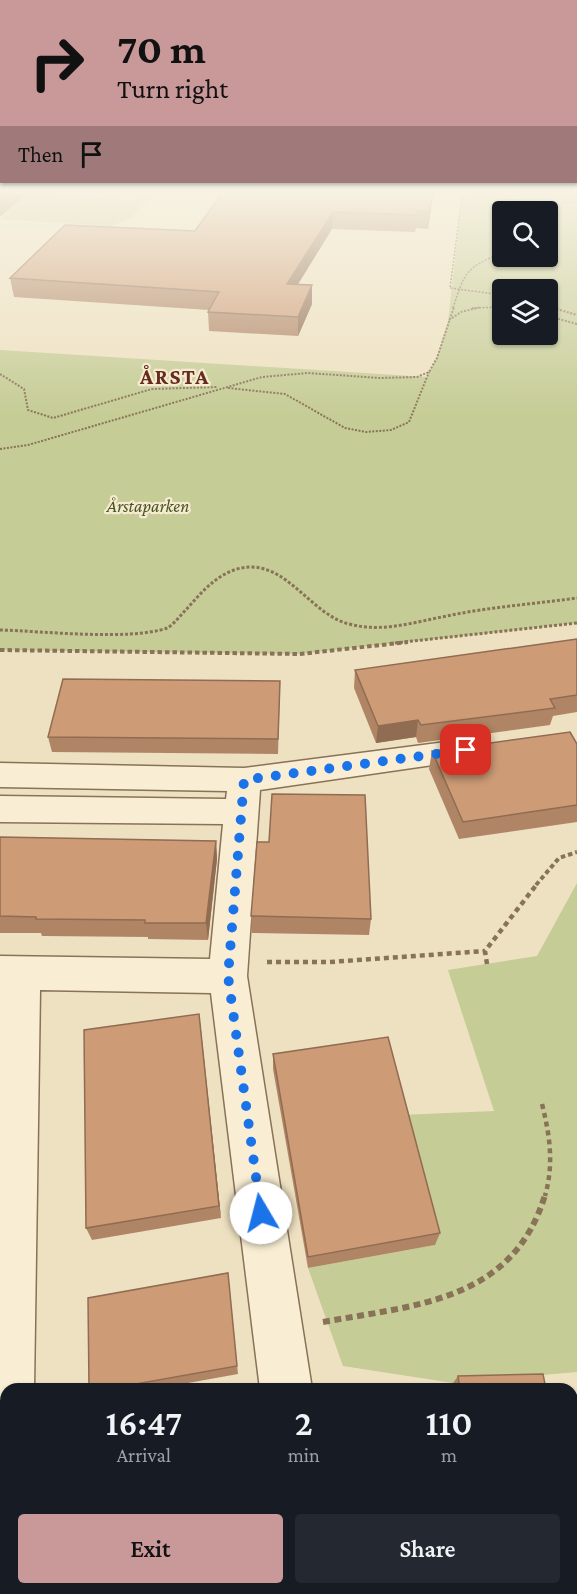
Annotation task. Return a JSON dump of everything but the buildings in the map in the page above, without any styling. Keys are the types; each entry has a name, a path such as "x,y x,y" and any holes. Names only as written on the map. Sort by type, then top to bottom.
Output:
{"lane":[{"path":"0,809 243,796 508,744"},
{"path":"0,775 243,796"},
{"path":"243,796 229,970 285,1383"},
{"path":"8,1383 10,973 229,970"}],"path":[{"path":"453,267 450,288 492,294"},
{"path":"0,374 24,389 28,410 40,416 53,418 153,387 182,384 285,394 345,428 366,432 391,430 410,422 437,357 465,273 473,267"},
{"path":"448,321 457,312 470,308 492,307"},
{"path":"558,309 577,315"},
{"path":"558,319 577,324"},
{"path":"0,449 28,445 262,377 308,373 380,378 417,377 429,372"},
{"path":"0,630 146,634 170,627 207,586 226,572 253,567 270,572 289,583 310,602 347,624 377,628 415,625 446,616 577,598"},
{"path":"0,650 300,654 577,623"},
{"path":"487,964 485,951 513,912 559,858 577,852"},
{"path":"229,970 286,961 330,962 485,951"},
{"path":"278,1332 430,1301 475,1286 513,1256 545,1201 551,1145 542,1104"}],"green space":[{"name":"Årstaparken","path":"454,267 577,267 577,623 299,654 0,650 0,350 427,377 437,357 448,321"},
{"path":"577,883 577,1372 453,1383 343,1366 308,1268 435,1245 401,1115 494,1111 448,970 537,956"}],"district":[{"name":"ÅRSTA","path":"175,376"}],"route":[{"path":"261,1213 228,976 244,780 466,750"}]}
